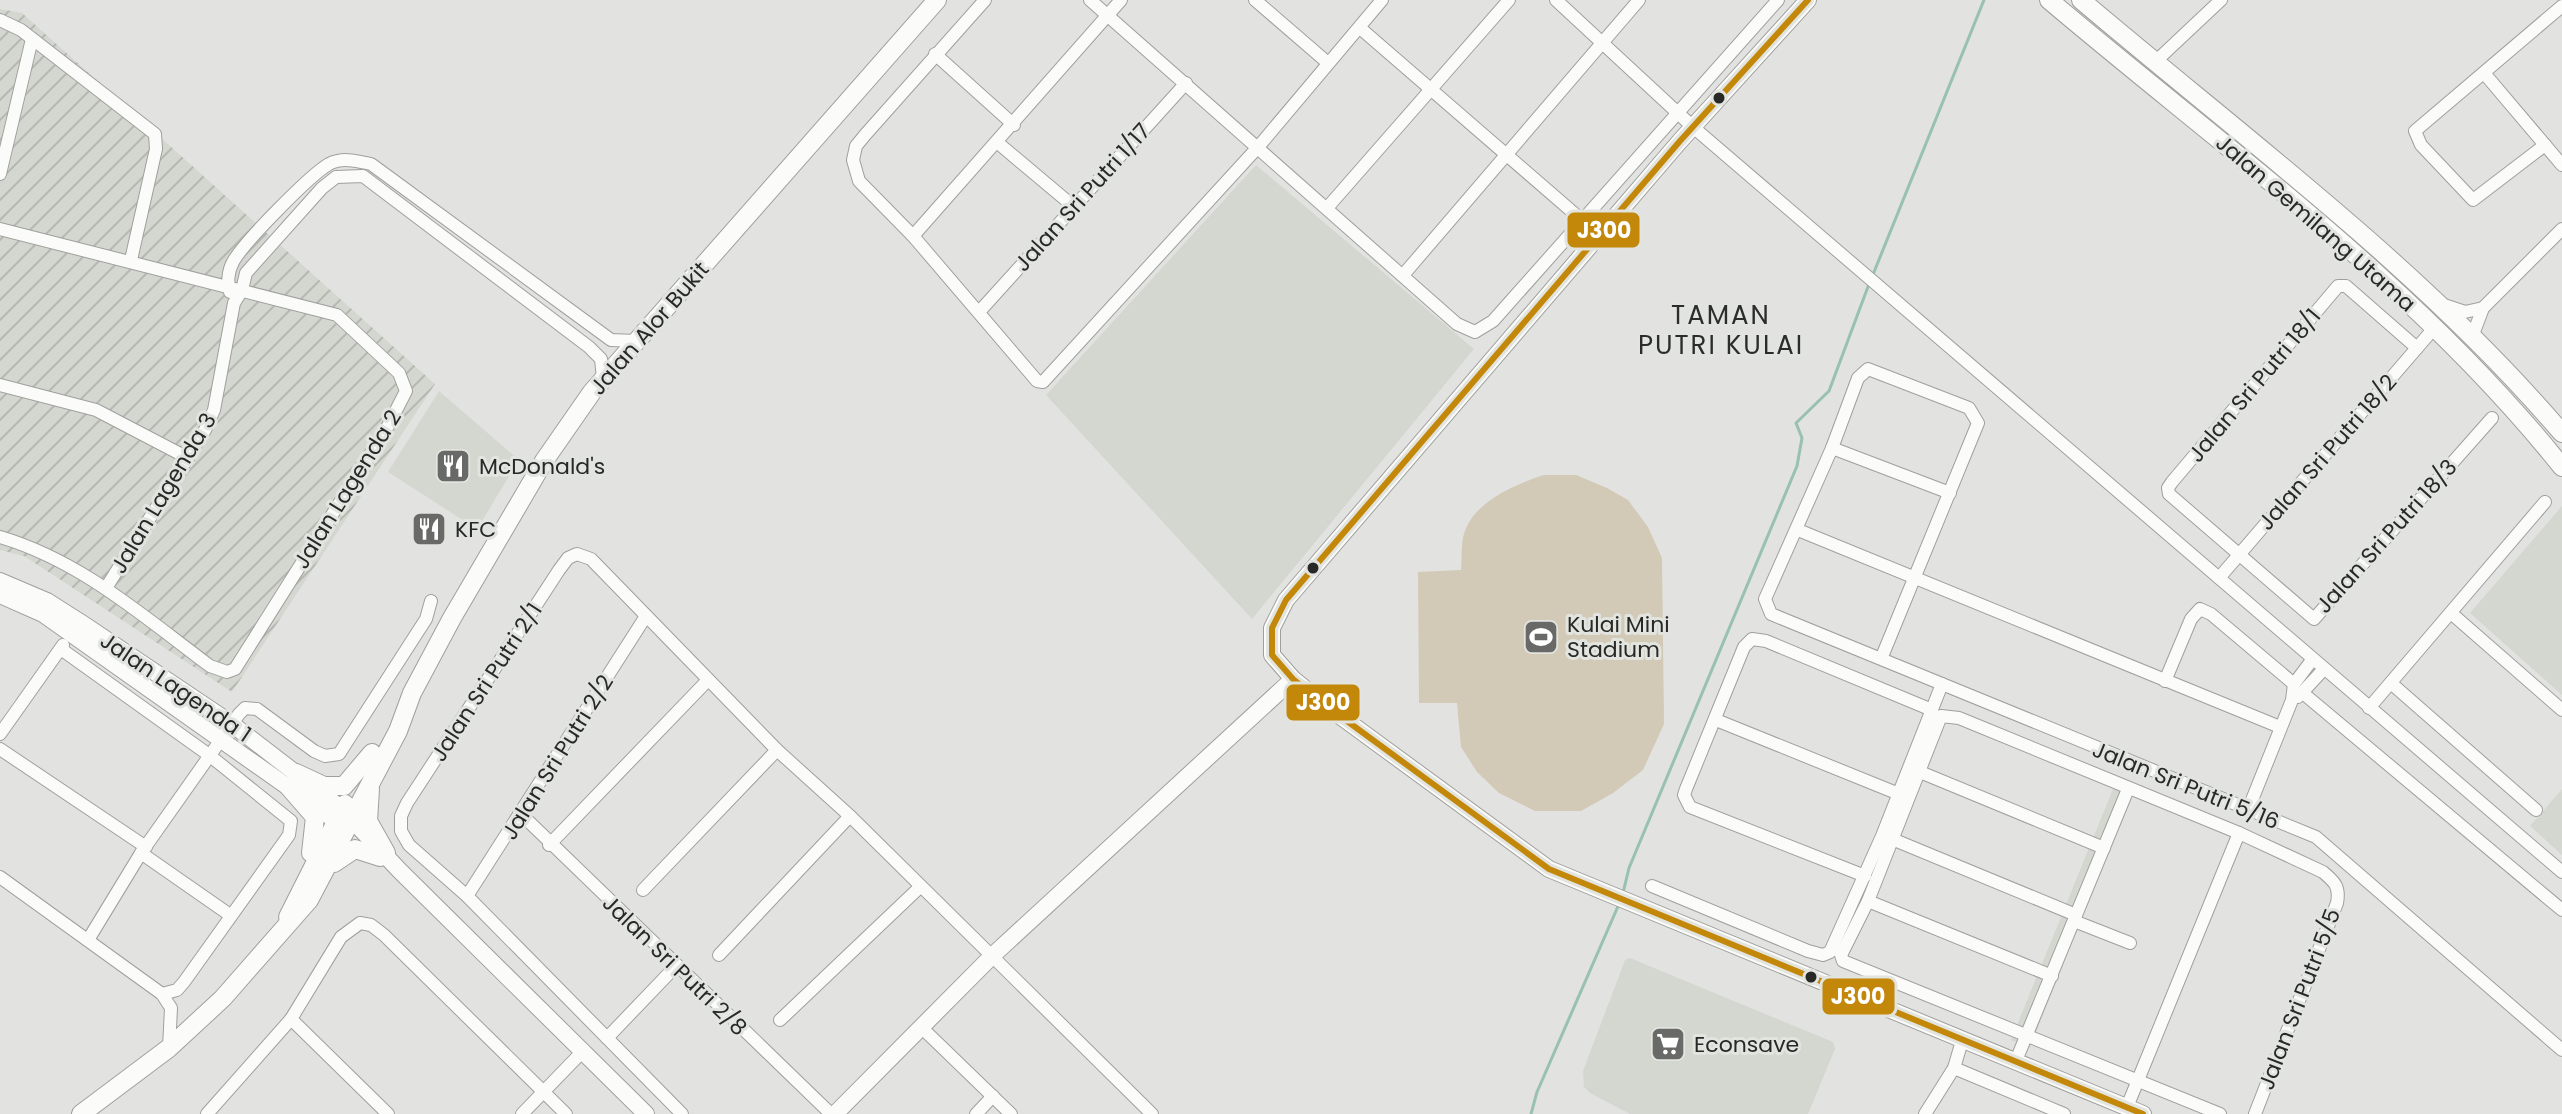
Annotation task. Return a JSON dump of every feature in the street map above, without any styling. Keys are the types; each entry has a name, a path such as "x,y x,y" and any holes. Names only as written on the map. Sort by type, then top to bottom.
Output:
{"main road":[{"name":"Jalan Alor Bukit","path":"284,925 297,893 344,818 544,461 603,379 937,0"},
{"name":"Jalan Gemilang Utama","path":"2049,0 2261,172 2382,276 2508,400 2562,467"},
{"name":"Jalan Gemilang Utama","path":"2081,0 2396,262 2523,387 2562,433"},
{"path":"292,780 344,786 377,755"},
{"path":"377,755 368,821 383,855"},
{"path":"292,780 310,808 317,828 297,893"},
{"name":"Jalan Alor Bukit","path":"81,1114 169,1048 223,998 309,900 325,874 344,818"},
{"path":"325,874 343,854 355,849 383,855"}],"street":[{"path":"985,0 856,146 853,160 859,181 913,236 1037,381 1043,382 1259,146 1382,0"},
{"path":"1090,0 1404,274 1457,324 1475,332 1493,321 1778,0"},
{"path":"913,236 1121,0"},
{"path":"1255,0 1328,63"},
{"path":"1327,208 1509,0"},
{"path":"1556,0 1693,127 2562,872"},
{"path":"1404,274 1639,0"},
{"path":"1808,0 1693,127 1286,600 1272,628 1272,655 1293,679 1549,869 2143,1114"},
{"path":"2155,62 2221,0"},
{"path":"2545,145 2473,200 2421,145 2415,131 2557,10 2562,25"},
{"path":"0,20 11,23 155,134 156,149 131,260"},
{"path":"1360,28 1583,221"},
{"path":"0,174 32,39"},
{"path":"935,54 1014,125"},
{"path":"2484,73 2562,165"},
{"name":"Jalan Sri Putri 1/17","path":"979,312 1186,83"},
{"path":"998,143 1073,206"},
{"path":"228,285 230,267 244,248 312,177 330,164 346,159 371,164 611,340 636,341"},
{"name":"Jalan Lagenda 3","path":"106,588 188,458 214,410 234,303 251,265 322,188 336,177 363,176 598,354 603,379"},
{"path":"0,229 242,290"},
{"path":"2472,337 2483,308 2562,229"},
{"name":"Jalan Lagenda 3","path":"228,285 234,303"},
{"name":"Jalan Sri Putri 18/1","path":"2239,555 2169,494 2168,488 2338,286 2346,286 2417,348"},
{"name":"Jalan Lagenda 2","path":"106,588 210,666 227,672 240,661 388,426 406,391 399,373 337,315 242,290"},
{"path":"2438,303 2465,312 2483,308"},
{"name":"Jalan Sri Putri 18/2","path":"2219,578 2435,327"},
{"path":"1881,659 1915,578 1950,493 1978,423 1974,411 1876,370 1862,371 1858,378 1798,530 1915,578 2165,681 2280,727"},
{"path":"0,385 96,410 188,458"},
{"name":"Jalan Sri Putri 18/3","path":"2239,555 2314,619 2492,418"},
{"path":"1832,448 1950,493"},
{"path":"2369,708 2545,502"},
{"name":"Jalan Sri Putri 5/16","path":"1798,530 1765,599 1766,607 1777,617 2316,837 2562,1050"},
{"path":"0,537 48,554 106,588"},
{"name":"Jalan Sri Putri 2/1","path":"467,896 409,845 401,831 401,816 559,570 577,554 591,559 646,616"},
{"name":"Jalan Lagenda 1","path":"0,581 47,601 70,635 232,724 292,780 344,818 646,1114"},
{"name":"Jalan Lagenda 1","path":"0,595 43,614 220,741 292,780"},
{"path":"88,940 144,850 245,708 253,707 314,751 325,756 339,754 426,619 431,601"},
{"path":"2165,681 2191,619 2200,609 2211,614 2294,684 2298,697 2562,910"},
{"path":"2451,613 2562,710"},
{"path":"646,616 777,750 850,816 1152,1114"},
{"name":"Jalan Sri Putri 2/2","path":"467,896 522,815 646,616"},
{"path":"0,734 70,635 209,755 288,814 293,828 184,982 177,990 162,994"},
{"name":"Jalan Sri Putri 5/5","path":"1716,720 1747,641 1758,639 2239,833 2323,872 2338,888 2339,895 2316,962 2255,1114"},
{"path":"2294,684 2312,660"},
{"path":"2248,810 2280,727 2298,697 2323,670"},
{"path":"833,1114 992,956 1293,679"},
{"path":"549,845 708,680"},
{"path":"1942,684 1920,772 1868,901 1841,955 1843,961 2220,1114"},
{"path":"2392,684 2536,810"},
{"path":"1652,886 1823,955 1835,945 1937,713"},
{"path":"1865,876 1690,807 1686,802 1686,789 1716,720 1899,794"},
{"path":"0,749 230,915"},
{"path":"643,890 777,750"},
{"path":"1920,772 2104,848"},
{"path":"2015,1063 2128,789"},
{"name":"Jalan Sri Putri 2/8","path":"522,815 549,845 833,1114"},
{"path":"719,955 850,816"},
{"path":"2127,1107 2239,833"},
{"path":"1892,839 2130,943"},
{"path":"0,877 162,994 171,1008 169,1048"},
{"path":"780,1020 920,887"},
{"path":"467,896 682,1114"},
{"path":"1868,901 2052,976"},
{"path":"207,1114 291,1019 341,937 360,923 371,925 384,935 566,1114"},
{"path":"607,1038 676,966"},
{"path":"291,1019 388,1114"},
{"path":"921,1027 1011,1114"},
{"path":"1925,1114 1954,1068 1962,1041"},
{"path":"522,1114 583,1051"},
{"path":"1954,1068 2046,1111 2064,1114"},
{"path":"976,1114 993,1096"}],"shaded area":[{"path":"0,9 22,13 435,384 232,692 24,556 0,550"},
{"path":"1256,165 1474,349 1252,619 1046,395"},
{"name":"McDonald's","path":"439,391 519,460 477,529 388,472"},
{"name":"Kulai Mini Stadium","path":"1544,475 1576,475 1628,500 1648,527 1662,558 1664,724 1643,770 1613,793 1581,811 1535,811 1499,793 1477,772 1461,747 1457,703 1419,703 1418,572 1461,570 1463,538 1474,515 1494,497"},
{"path":"2562,506 2562,695 2470,613"},
{"path":"2117,779 2134,786 2030,1048 2011,1040"},
{"path":"2562,789 2562,855 2530,826"},
{"path":"1630,958 1833,1042 1835,1049 1808,1114 1630,1114 1590,1093 1584,1087 1583,1071 1625,960"}],"waterway":[{"path":"1872,277 1984,0"},
{"path":"1623,893 1629,868 1797,466 1802,438 1796,423 1829,391 1869,284"},
{"path":"1531,1114 1537,1092 1619,904"}],"transit line":[{"name":"J300","path":"1808,0 1680,141 1286,600 1272,628 1272,655 1293,679 1336,713 1549,869 2143,1114"}],"place":[{"name":"McDonald's","path":"453,466"},
{"name":"KFC","path":"429,529"},
{"name":"Kulai Mini Stadium","path":"1541,637"},
{"name":"Econsave","path":"1668,1044"}],"district":[{"name":"TAMAN PUTRI KULAI","path":"1721,330"}]}
